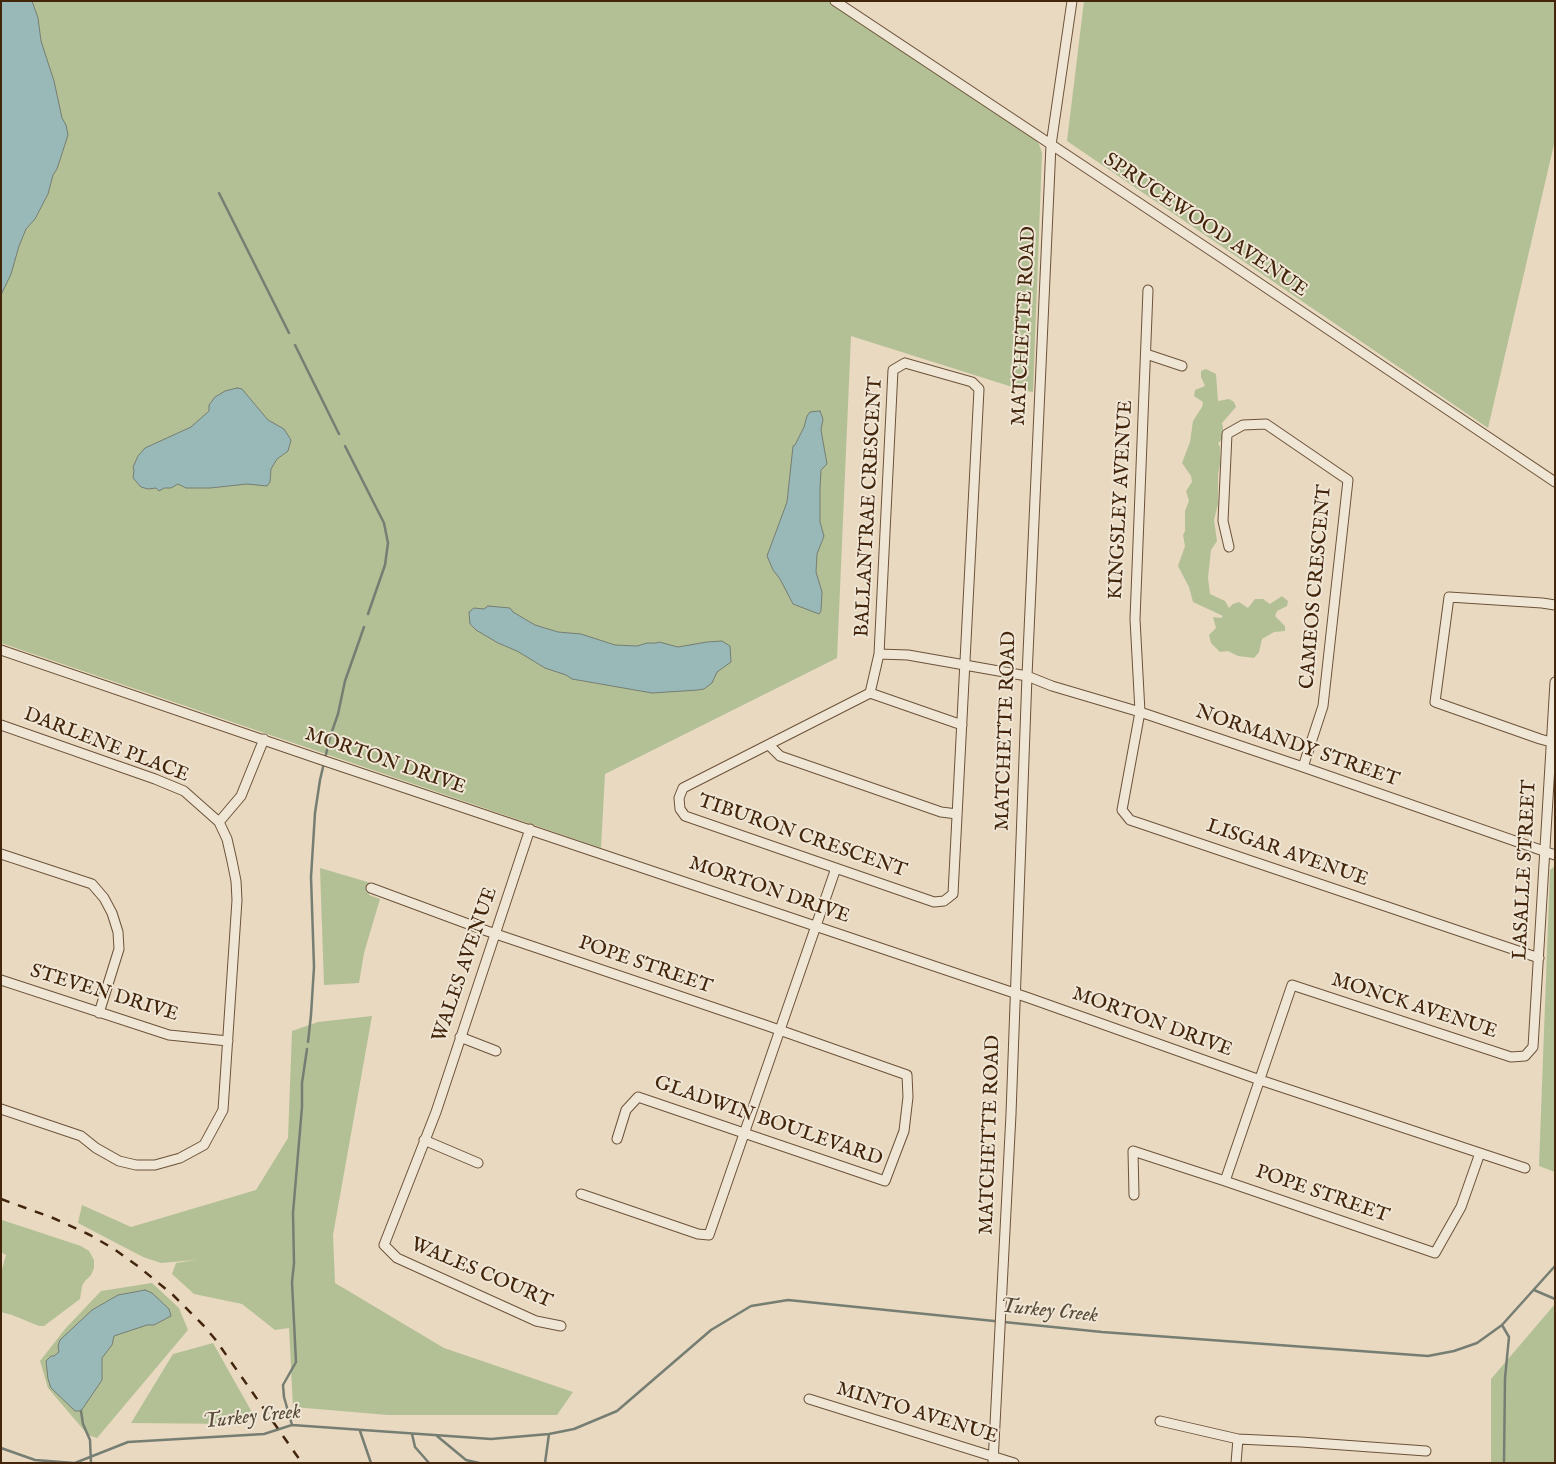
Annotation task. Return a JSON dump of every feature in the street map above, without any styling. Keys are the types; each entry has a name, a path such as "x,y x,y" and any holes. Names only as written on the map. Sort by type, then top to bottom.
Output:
{"street":[{"name":"SPRUCEWOOD AVENUE","path":"835,1 1555,482"},
{"name":"MATCHETTE ROAD","path":"993,1459 1011,1114 1027,676 1051,145 1072,1"},
{"name":"KINGSLEY AVENUE","path":"1140,712 1135,619 1148,290"},
{"path":"1146,354 1182,366"},
{"name":"BALLANTRAE CRESCENT","path":"879,654 893,370 905,362 972,382 979,390 966,664"},
{"name":"CAMEOS CRESCENT","path":"1228,547 1223,521 1227,434 1243,425 1266,424 1348,480 1323,706 1303,767"},
{"path":"1551,742 1435,702 1449,597 1555,605"},
{"name":"MORTON DRIVE","path":"1,650 264,739 329,763 1014,992 1260,1080 1525,1168"},
{"name":"NORMANDY STREET","path":"879,654 908,655 1027,676 1052,686 1140,712 1303,767 1555,855"},
{"path":"879,654 870,693 962,725"},
{"name":"TIBURON CRESCENT","path":"870,693 683,788 679,798 680,809 684,816 934,902 944,901 953,894 966,664"},
{"name":"LASALLE STREET","path":"1525,1056 1533,1047 1555,682"},
{"name":"LISGAR AVENUE","path":"1140,712 1122,810 1130,820 1538,958"},
{"name":"DARLENE PLACE","path":"1,725 184,791 219,822"},
{"path":"1,1109 81,1136 96,1148 118,1161 155,1165 180,1158 204,1145 223,1110 237,900 232,861 219,822 240,796 264,739"},
{"path":"769,745 780,756 942,812 957,814"},
{"name":"WALES AVENUE","path":"436,1112 530,829"},
{"path":"1,854 92,884 104,898 112,913 118,932 119,949 99,1013"},
{"path":"581,1194 698,1234 709,1235 746,1133 836,868"},
{"name":"POPE STREET","path":"371,888 495,933 907,1075"},
{"name":"STEVEN DRIVE","path":"1,980 169,1035 228,1041"},
{"name":"MONCK AVENUE","path":"1260,1080 1292,985 1512,1058 1525,1056"},
{"path":"460,1036 496,1051"},
{"name":"GLADWIN BOULEVARD","path":"617,1139 626,1110 638,1097 885,1182 904,1132 908,1097 907,1075"},
{"path":"1225,1181 1260,1080"},
{"name":"WALES COURT","path":"436,1112 384,1245 397,1258 536,1321 561,1326"},
{"path":"424,1140 478,1164"},
{"name":"POPE STREET","path":"1134,1194 1133,1152 1225,1181 1435,1253 1461,1207 1480,1153"},
{"name":"MINTO AVENUE","path":"809,1399 993,1459 1014,1463"},
{"path":"1160,1421 1238,1439 1426,1452"},
{"path":"1236,1463 1238,1439"}],"green space":[{"path":"1,1 830,1 1035,139 1039,144 1042,153 1033,392 851,336 837,658 605,774 601,848 1,643"},
{"path":"1084,1 1555,1 1555,140 1488,428 1067,141"},
{"path":"1206,369 1216,374 1218,401 1229,399 1234,402 1236,407 1222,423 1223,439 1218,443 1220,447 1220,464 1218,504 1214,520 1217,541 1211,550 1208,578 1210,594 1225,601 1229,608 1239,602 1248,608 1255,599 1263,599 1270,604 1282,596 1288,601 1287,606 1277,611 1275,616 1285,626 1285,631 1274,632 1262,639 1259,652 1254,658 1238,656 1228,651 1220,652 1211,643 1209,635 1216,628 1213,617 1221,618 1223,616 1193,602 1189,587 1178,566 1185,546 1183,535 1185,531 1185,511 1189,501 1186,491 1192,482 1191,476 1182,463 1190,442 1193,421 1202,407 1203,402 1194,396 1195,390 1205,386 1201,377 1201,371"},
{"path":"1555,866 1555,1172 1539,1166 1550,870"},
{"path":"320,868 371,883 369,895 380,899 364,953 359,983 324,985"},
{"path":"372,1016 333,1235 335,1283 444,1348 573,1392 557,1415 388,1415 293,1407 289,1328 275,1330 242,1304 194,1294 172,1274 176,1263 196,1260 161,1263 143,1257 78,1223 82,1205 131,1227 256,1190 288,1138 292,1031 318,1022"},
{"path":"2,1220 81,1246 89,1251 94,1260 94,1268 82,1286 80,1299 44,1326 39,1326 1,1312 1,1273 6,1255 1,1252"},
{"path":"152,1283 179,1308 188,1330 97,1438 88,1435 48,1388 40,1361 65,1329 101,1291"},
{"path":"1555,1304 1555,1463 1491,1463 1491,1379"},
{"path":"213,1343 253,1414 235,1424 131,1423 173,1354"}],"water":[{"path":"1,1 32,1 38,18 41,41 68,135 48,194 35,219 26,229 11,274 1,295"},
{"path":"237,388 242,389 268,420 284,429 291,440 288,451 277,459 271,469 270,482 267,486 247,484 210,488 186,488 178,484 159,491 156,488 148,489 141,487 133,478 133,467 138,456 145,448 191,427 209,411 209,405 215,397 225,391"},
{"path":"820,411 823,419 821,430 827,464 821,470 820,488 820,522 824,536 817,554 816,572 822,592 821,611 819,614 793,604 767,556 787,502 793,446 810,412"},
{"path":"488,606 510,608 513,612 535,625 558,632 581,634 615,645 637,646 659,642 678,647 722,641 730,646 731,662 717,672 712,683 704,689 698,690 652,693 572,679 545,668 476,630 470,624 469,612 474,608 484,609"},
{"path":"145,1290 152,1293 169,1309 171,1316 154,1325 147,1325 114,1336 112,1345 102,1358 102,1380 81,1411 75,1411 51,1388 46,1361 59,1352 60,1340 92,1310 118,1295"}],"waterway":[{"path":"219,193 289,333"},
{"path":"295,345 339,434"},
{"path":"345,446 384,523 388,543 385,565 368,614"},
{"path":"308,1042 314,967 311,877 315,813 330,737 338,714 345,681 364,627"},
{"path":"292,1425 284,1397 283,1385 296,1362 292,1282 294,1263 293,1213 302,1107 302,1083 307,1049"},
{"name":"Turkey Creek","path":"75,1463 128,1442 264,1434 292,1425 491,1439 549,1434 574,1429 617,1411 711,1330 751,1306 788,1300 1102,1332 1428,1356 1454,1351 1477,1343 1502,1325 1555,1266"},
{"path":"1534,1290 1555,1299"},
{"path":"1502,1325 1509,1337 1505,1378 1504,1463"},
{"path":"81,1411 83,1424 90,1440 91,1463"},
{"path":"360,1431 371,1463"},
{"path":"412,1434 415,1447 429,1463"},
{"name":"Turkey Creek","path":"545,1463 549,1434"},
{"name":"Turkey Creek","path":"437,1436 466,1460 479,1463"},
{"name":"Turkey Creek","path":"1,1448 35,1460 74,1463"}],"railway":[{"path":"1,1199 53,1218 90,1235 139,1267 173,1295 215,1339 302,1463"}]}
